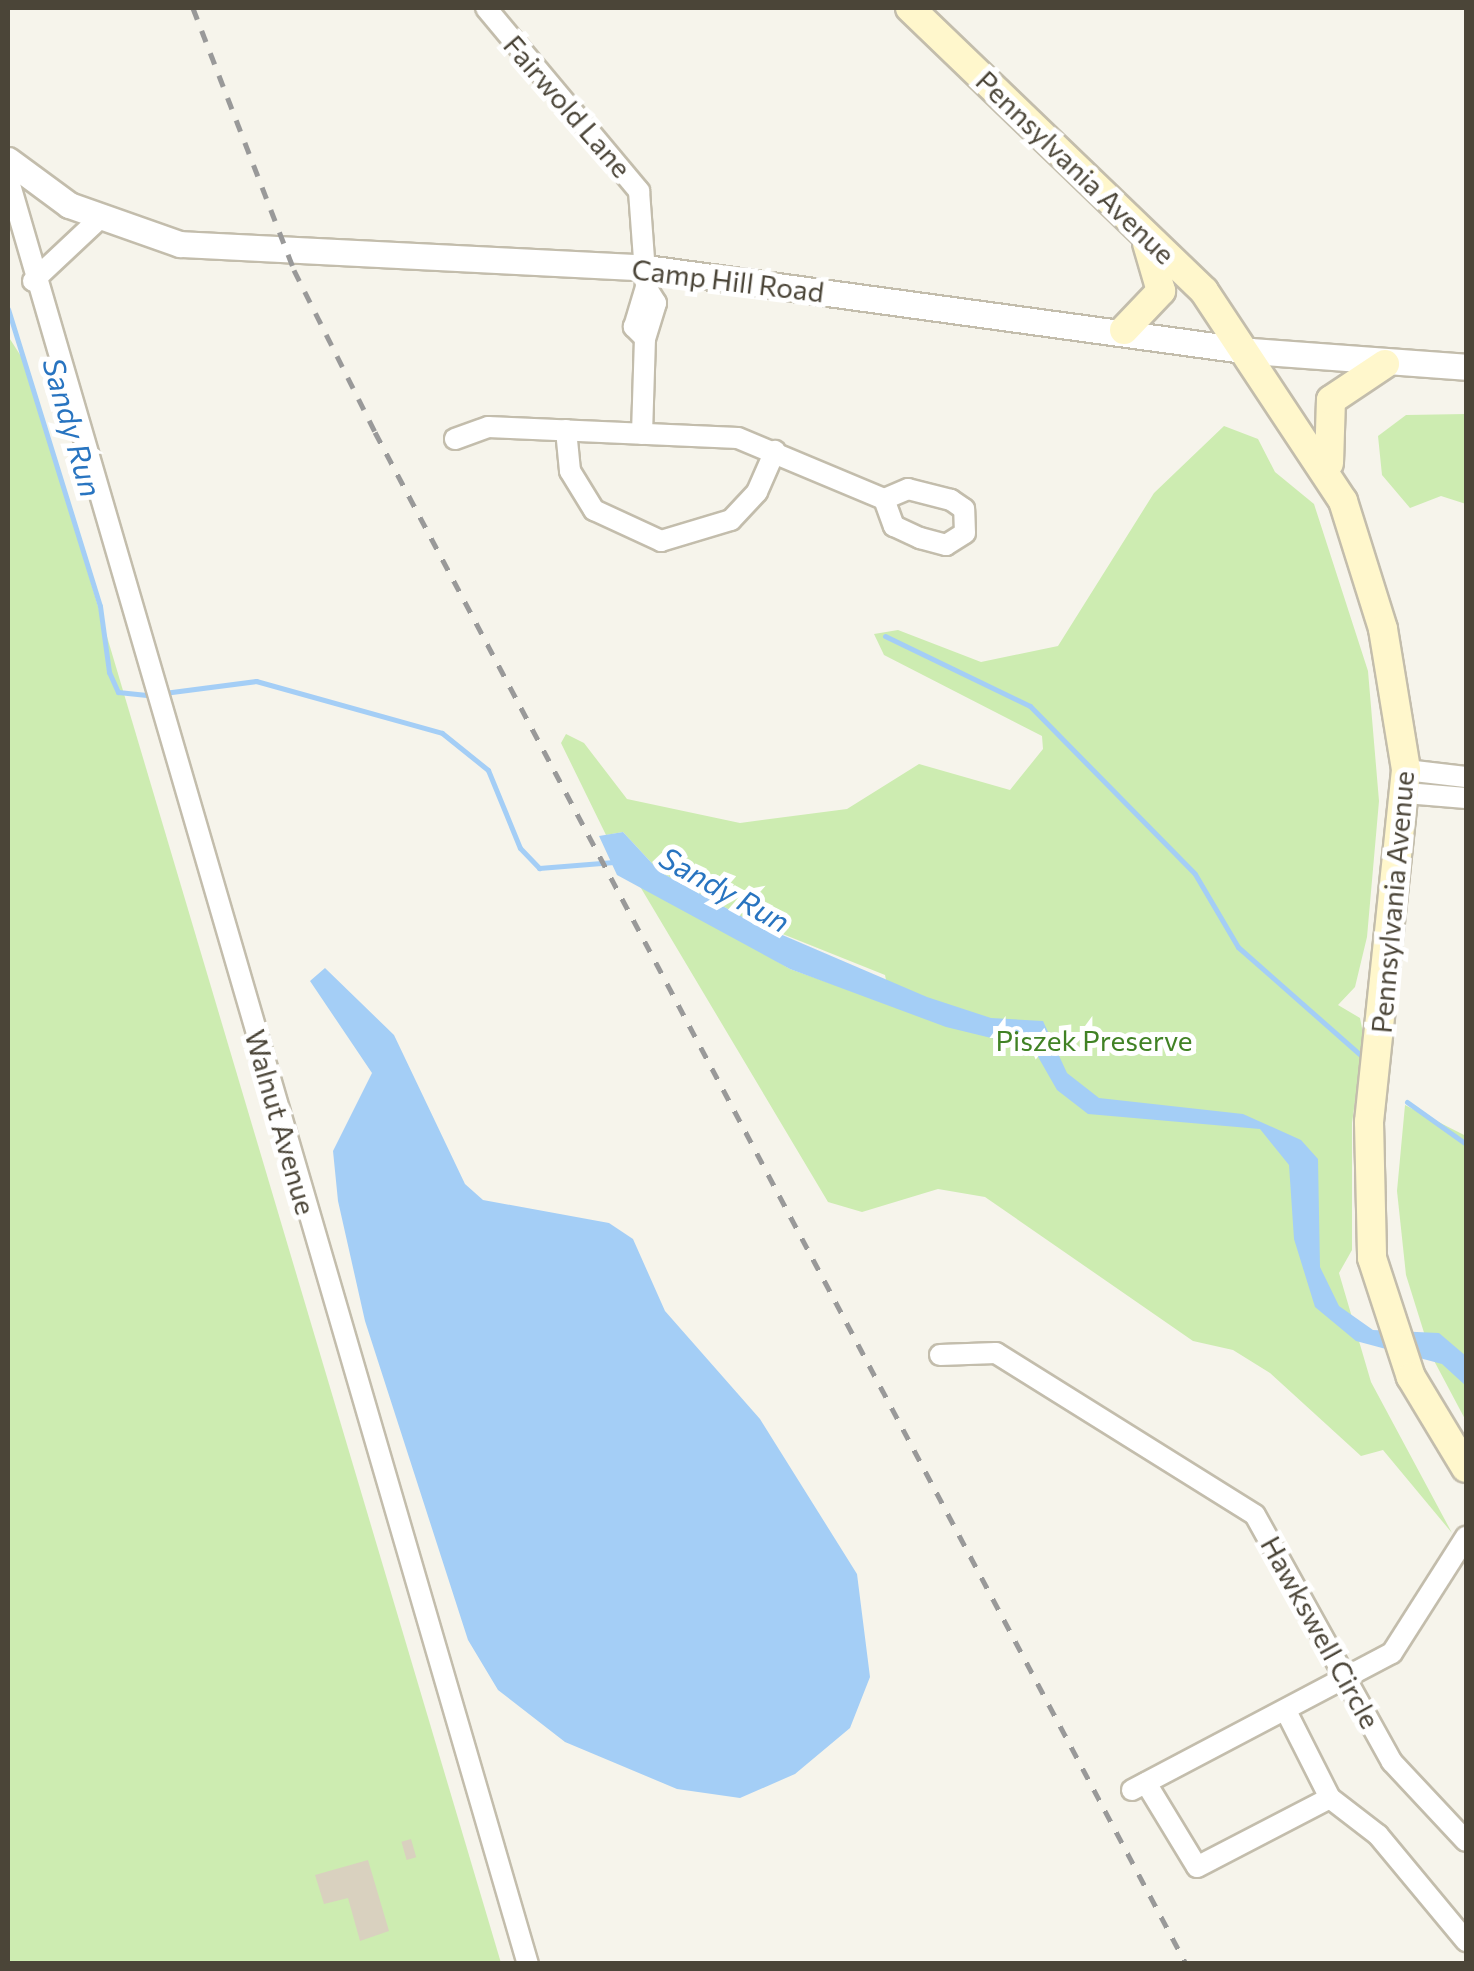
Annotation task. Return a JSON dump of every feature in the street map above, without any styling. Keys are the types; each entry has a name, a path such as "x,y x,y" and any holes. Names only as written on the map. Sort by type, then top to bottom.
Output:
{"main road":[{"name":"Pennsylvania Avenue","path":"910,8 1138,224 1250,351 1330,475 1383,629 1406,782 1368,1122 1368,1226 1390,1326 1411,1377 1466,1468"},
{"path":"1124,330 1150,313 1161,291 1138,224"},
{"path":"1330,475 1331,400 1385,364"}],"street":[{"name":"Fairwold Lane","path":"486,8 633,181 646,278 656,303 645,338 642,434"},
{"name":"Camp Hill Road","path":"8,160 100,219 197,246 646,278 1124,330 1250,351 1466,367"},
{"name":"Walnut Avenue","path":"8,178 33,281 528,1964"},
{"path":"33,281 100,219"},
{"path":"455,439 488,426 738,438 884,498"},
{"path":"566,430 570,471 594,510 661,541 731,520 758,492 775,451"},
{"path":"1406,782 1466,778"},
{"path":"1406,782 1466,798"},
{"name":"Hawkswell Circle","path":"940,1355 996,1354 1226,1491 1282,1553 1392,1762 1466,1841"},
{"path":"1330,1798 1197,1866 1139,1787 1392,1652 1460,1554 1466,1537"},
{"path":"1286,1711 1330,1798 1378,1835 1466,1941"}],"green space":[{"path":"8,336 26,364 501,1963 8,1963"},
{"path":"1466,414 1466,504 1441,496 1410,508 1382,475 1378,436 1406,415"},
{"name":"Piszek Preserve","path":"1224,426 1258,439 1275,472 1314,504 1368,671 1379,801 1367,937 1355,987 1338,1005 1360,1018 1364,1038 1352,1123 1352,1250 1339,1273 1371,1382 1452,1533 1383,1450 1361,1456 1270,1373 1233,1350 1193,1341 985,1197 938,1189 862,1212 828,1202 635,878 790,969 891,1005 885,975 750,921 660,872 623,832 606,835 561,743 566,734 584,743 627,799 740,823 847,809 919,764 1010,790 1043,749 1042,736 884,655 874,634 898,630 981,662 1058,646 1154,493"},
{"path":"1405,1105 1466,1136 1466,1421 1431,1355 1406,1275 1397,1191"}],"water":[{"path":"623,832 660,872 750,921 927,997 991,1018 1043,1021 1067,1073 1099,1098 1243,1114 1301,1140 1318,1159 1320,1267 1339,1306 1373,1330 1439,1333 1466,1356 1466,1386 1442,1364 1356,1341 1315,1307 1294,1239 1289,1165 1260,1129 1088,1114 1057,1090 1033,1048 946,1027 790,969 617,875 599,836"},
{"path":"325,968 394,1035 465,1184 483,1200 609,1223 633,1239 665,1311 760,1419 857,1574 870,1677 850,1728 795,1774 740,1798 677,1789 565,1742 498,1690 468,1640 365,1321 338,1201 333,1151 372,1073 310,981"}],"building":[{"path":"411,1839 416,1857 407,1860 401,1842"},
{"path":"368,1860 389,1931 360,1941 348,1898 324,1904 315,1875"}],"waterway":[{"name":"Sandy Run","path":"8,309 100,606 109,672 118,692 154,696"},
{"path":"885,636 1030,706 1195,874 1238,947 1364,1058"},
{"name":"Sandy Run","path":"164,693 256,681 442,733 488,770 520,848 539,868 614,862"},
{"path":"1407,1102 1466,1144"}],"railway":[{"path":"193,8 294,270 375,432 1186,1964"}]}
